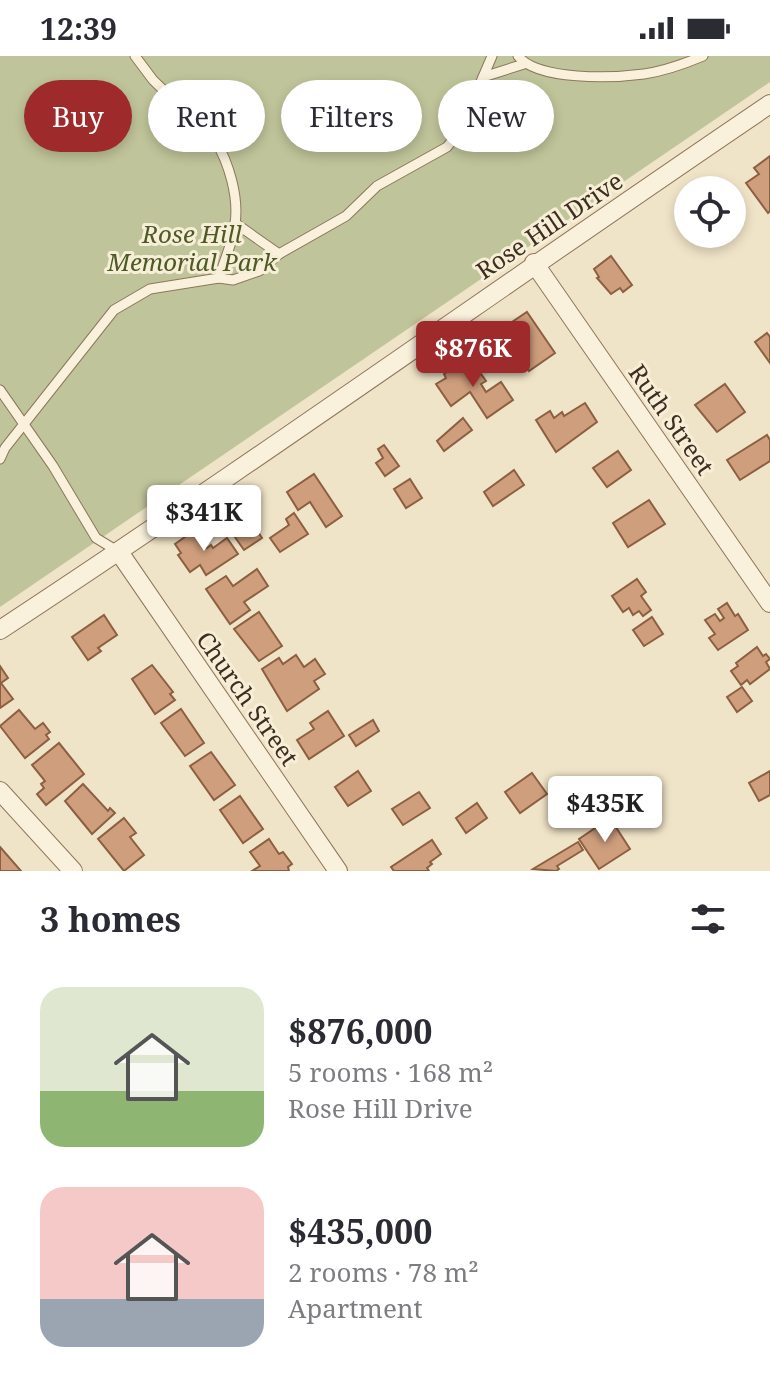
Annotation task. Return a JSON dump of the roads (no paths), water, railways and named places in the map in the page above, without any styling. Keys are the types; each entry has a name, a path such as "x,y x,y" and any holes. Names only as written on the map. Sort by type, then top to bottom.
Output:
{"street":[{"name":"Rose Hill Drive","path":"0,630 119,552 534,263 770,104"},
{"name":"Ruth Street","path":"534,263 770,603"},
{"name":"Church Street","path":"119,552 338,871"},
{"path":"0,791 73,871"}],"lane":[{"path":"135,56 153,80 215,140 222,152 233,191 235,223 219,278"},
{"path":"0,459 114,310 150,289 219,278 233,280 259,271 279,254 346,216 377,186 447,147 459,132 492,56"},
{"path":"483,77 521,60 558,75 642,74 703,56"},
{"path":"235,223 279,254"},
{"path":"0,390 25,424 96,538 119,552"}],"park label":[{"name":"Rose Hill Memorial Park","path":"192,247"}]}
